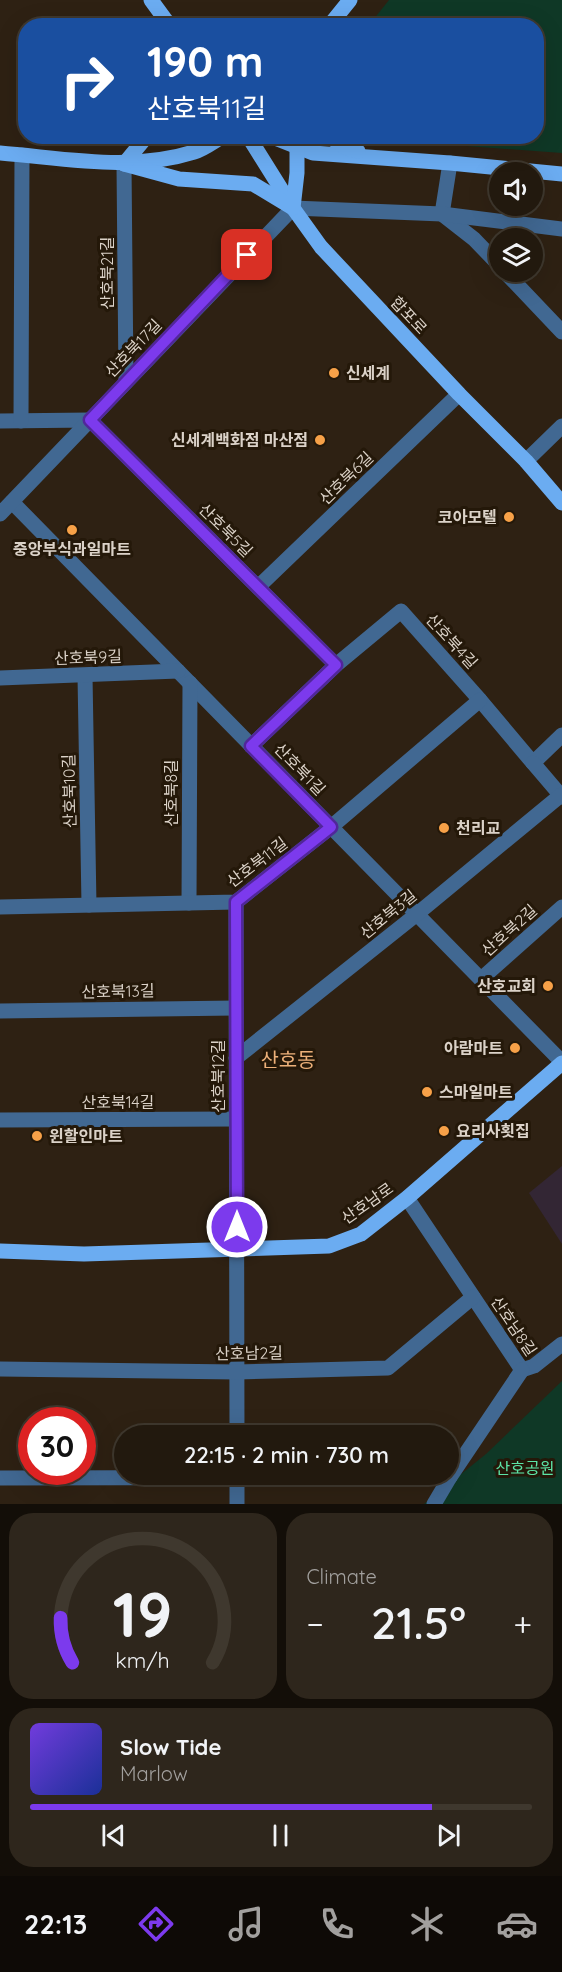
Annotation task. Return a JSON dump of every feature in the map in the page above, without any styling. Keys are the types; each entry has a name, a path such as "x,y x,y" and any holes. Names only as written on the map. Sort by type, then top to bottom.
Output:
{"main road":[{"path":"151,0 164,18"},
{"path":"335,18 350,0"},
{"path":"124,164 140,144"},
{"path":"124,164 161,160 196,151 209,144"},
{"name":"합포로","path":"253,144 293,208 321,247 459,394 526,461 562,503"},
{"path":"0,153 124,164 179,179 253,184 293,208 297,144"},
{"path":"300,144 314,153 562,174"},
{"path":"340,144 346,148 384,158"},
{"name":"산호남로","path":"0,1251 84,1254 329,1246 361,1234 407,1198 562,1062"}],"street":[{"path":"21,421 22,155"},
{"path":"442,214 450,163"},
{"name":"산호북21길","path":"124,164 126,382"},
{"path":"293,208 442,214 562,229"},
{"name":"산호북17길","path":"0,514 293,208"},
{"path":"442,214 474,239 489,255"},
{"path":"514,282 562,332"},
{"name":"산호북6길","path":"258,587 459,394"},
{"path":"0,421 90,420"},
{"name":"산호북5길","path":"90,420 336,665"},
{"path":"526,461 562,426"},
{"name":"산호북1길","path":"12,502 562,1062"},
{"name":"산호북4길","path":"251,746 336,665 401,611 561,796"},
{"name":"산호북9길","path":"0,678 178,671"},
{"name":"산호북10길","path":"85,676 89,905"},
{"name":"산호북8길","path":"189,903 190,683"},
{"name":"산호북11길","path":"0,907 236,902 331,827 480,700"},
{"path":"533,763 562,735"},
{"name":"산호북3길","path":"236,1058 417,915 561,796"},
{"name":"산호북12길","path":"236,902 237,1425"},
{"name":"산호북2길","path":"481,980 562,907"},
{"name":"산호북13길","path":"0,1011 236,1008"},
{"name":"산호북14길","path":"0,1120 236,1119"},
{"name":"산호남8길","path":"407,1198 522,1370 459,1464"},
{"name":"산호남2길","path":"0,1370 237,1372 388,1368 473,1297"},
{"path":"522,1370 534,1366 562,1344"},
{"path":"0,1478 114,1477"},
{"path":"237,1485 237,1504"},
{"name":"산호남8길","path":"434,1504 445,1485"}],"shaded area":[{"path":"562,1166 562,1244 529,1193"}],"green space":[{"path":"389,0 562,0 562,153 440,144 544,144 544,18 375,18"},
{"name":"산호공원","path":"562,1381 562,1504 424,1504 448,1485 459,1485 459,1476 486,1454"}],"place":[{"name":"신세계","path":"334,373"},
{"name":"신세계백화점 마산점","path":"320,440"},
{"name":"코아모텔","path":"509,517"},
{"name":"중앙부식과일마트","path":"72,530"},
{"name":"천리교","path":"444,828"},
{"name":"산호교회","path":"548,986"},
{"name":"아람마트","path":"515,1048"},
{"name":"스마일마트","path":"427,1092"},
{"name":"요리사횟집","path":"444,1131"},
{"name":"윈할인마트","path":"37,1136"}],"district":[{"name":"산호동","path":"288,1060"}],"route":[{"path":"237,1227 236,902 331,827 251,746 336,665 90,420 247,255"}]}
